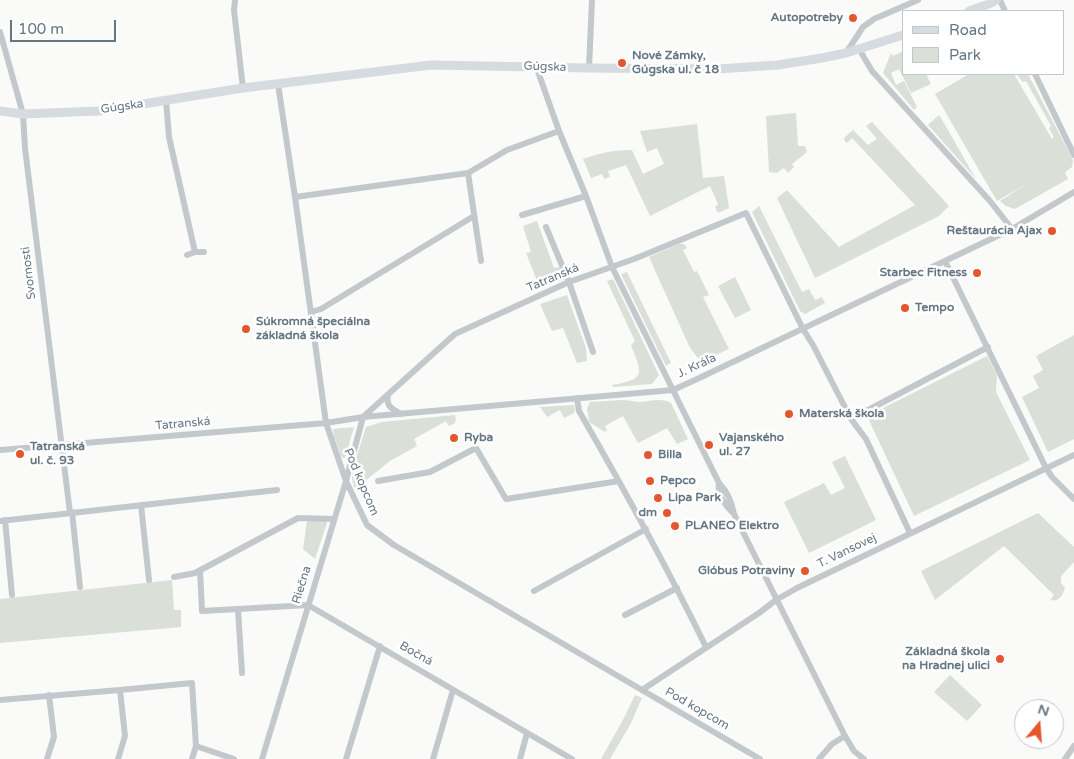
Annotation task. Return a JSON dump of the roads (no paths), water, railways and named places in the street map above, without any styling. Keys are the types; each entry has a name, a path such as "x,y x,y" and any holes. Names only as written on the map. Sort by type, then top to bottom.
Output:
{"main road":[{"path":"971,10 996,0"},
{"name":"Gúgska","path":"0,112 23,114 99,110 243,88 431,64 730,69 778,65 822,58 902,35"}],"street":[{"path":"235,0 234,10 243,88"},
{"path":"589,68 592,0"},
{"path":"846,52 863,27 874,19 918,0"},
{"name":"Svornosti","path":"0,32 23,114 25,148 80,587"},
{"path":"859,49 872,71 990,201 1012,229"},
{"path":"536,66 612,267 718,483 723,488 732,506 734,514 844,736 854,751 864,759"},
{"path":"1035,75 1074,156"},
{"name":"Pod kopcom","path":"278,84 326,424 346,480 368,525 394,545 760,759"},
{"path":"166,100 169,137 194,252"},
{"path":"295,197 468,173 507,150 559,131"},
{"path":"468,173 481,261"},
{"name":"J. Kráľa","path":"363,417 673,390 1012,229 1074,192"},
{"path":"522,214 586,196"},
{"name":"Tatranská","path":"0,450 326,424 363,417 455,334 569,282 643,256 746,213 803,329"},
{"path":"311,312 320,309 474,216"},
{"path":"546,227 569,282 593,352"},
{"path":"187,255 194,252 204,252"},
{"path":"946,261 1046,468 1052,477 1074,498"},
{"path":"803,329 850,419 866,439 910,533"},
{"path":"850,419 988,347"},
{"path":"388,395 387,401 390,408 402,414"},
{"path":"576,398 579,412 646,529 706,647"},
{"name":"Riečna","path":"262,759 346,480 363,417"},
{"path":"378,481 430,472 476,448 506,499 619,481"},
{"name":"T. Vansovej","path":"642,690 776,600 797,588 1074,455"},
{"path":"12,595 2,520 277,490"},
{"path":"141,505 149,580"},
{"path":"174,577 195,574 298,518 334,518"},
{"path":"534,591 646,529"},
{"path":"200,571 202,611 308,605"},
{"path":"625,615 677,588"},
{"name":"Bočná","path":"308,605 572,759"},
{"path":"238,609 242,673"},
{"path":"346,759 380,646"},
{"path":"0,700 192,682 196,746 192,759"},
{"path":"118,759 125,736 120,690"},
{"path":"433,759 454,690"},
{"path":"47,759 54,737 50,695"},
{"path":"520,759 528,733"},
{"path":"818,759 832,744 844,736"},
{"path":"196,746 234,759"},
{"path":"1065,759 1074,746"}],"place":[{"name":"Autopotreby","path":"853,18"},
{"name":"Nové Zámky, Gúgska ul. č 18","path":"622,63"},
{"name":"Reštaurácia Ajax","path":"1052,231"},
{"name":"Starbec Fitness","path":"977,273"},
{"name":"Tempo","path":"905,308"},
{"name":"Súkromná špeciálna základná škola","path":"246,329"},
{"name":"Materská škola","path":"789,414"},
{"name":"Ryba","path":"454,438"},
{"name":"Vajanského ul. 27","path":"709,445"},
{"name":"Tatranská ul. č. 93","path":"20,454"},
{"name":"Billa","path":"648,455"},
{"name":"Pepco","path":"650,481"},
{"name":"Lipa Park","path":"658,498"},
{"name":"dm","path":"667,513"},
{"name":"PLANEO Elektro","path":"675,526"},
{"name":"Glóbus Potraviny","path":"805,571"},
{"name":"Základná škola na Hradnej ulici","path":"1000,659"}]}
